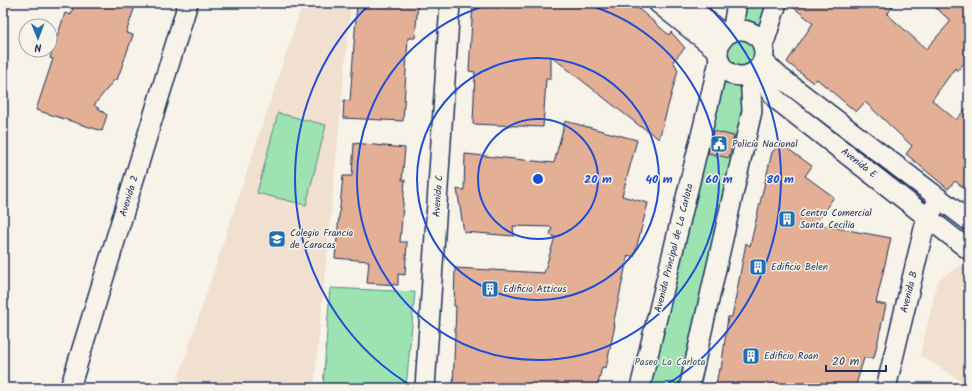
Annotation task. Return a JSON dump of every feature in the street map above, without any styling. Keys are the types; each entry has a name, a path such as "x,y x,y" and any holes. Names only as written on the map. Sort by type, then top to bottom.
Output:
{"street":[{"name":"Avenida 2","path":"70,388 188,3"},
{"name":"Avenida C","path":"425,388 450,3"},
{"path":"658,3 723,45"},
{"path":"686,3 723,45 725,70 734,75 758,63 777,3"},
{"name":"Avenida Principal de La Carlota","path":"640,388 723,45 737,3"},
{"path":"689,388 752,111 758,63 759,38 749,31 740,30 723,45"},
{"name":"Avenida E","path":"758,63 780,77 969,221"},
{"name":"Avenida E","path":"758,63 777,100 969,250"},
{"name":"Avenida B","path":"886,388 927,216 941,199"}],"shaded area":[{"name":"Colegio Francia de Caracas","path":"303,3 351,3 314,388 175,388"},
{"path":"962,264 969,270 969,386 920,355 938,280"}],"green space":[{"name":"Paseo La Carlota","path":"737,3 777,3 689,388 640,388 719,61"},
{"path":"278,113 326,125 306,205 257,193"},
{"path":"330,288 415,292 406,388 323,388"}],"building":[{"path":"74,3 136,3 126,33 133,35 117,80 115,79 94,105 107,115 102,131 36,110 53,59 50,58 58,58 58,34 65,13 71,15"},
{"path":"357,3 418,3 415,38 408,38 403,121 343,118 344,100 350,101"},
{"path":"473,3 632,3 669,35 671,32 685,48 673,61 678,70 659,139 641,127 551,56 551,79 546,79 543,127 473,124 475,72 469,71"},
{"path":"788,3 896,3 887,14 926,49 951,21 930,3 969,3 969,58 957,71 955,68 932,100 956,120 969,105 969,192 955,181 948,189 906,154 912,146 865,102 856,112 817,79 813,83 787,62 813,23"},
{"path":"565,121 637,140 622,196 648,203 634,257 628,255 613,325 615,325 606,368 602,367 597,388 453,388 456,306 454,306 455,268 544,273 555,237 550,235 552,227 513,226 514,236 464,232 457,189 464,190 465,154 554,163"},
{"name":"Policía Nacional","path":"713,131 734,136 729,158 708,153"},
{"path":"354,143 405,148 402,180 405,180 400,242 407,242 405,275 398,274 398,285 367,283 369,261 335,258 343,176 352,176"},
{"path":"781,144 812,166 805,176 834,197 815,224 891,238 876,303 886,305 874,358 864,358 855,388 715,388 719,369 721,370 728,317 732,317 746,243 750,246 772,152"}],"place":[{"name":"Policía Nacional","path":"719,144"},
{"name":"Centro Comercial Santa Cecilia","path":"787,219"},
{"name":"Colegio Francia de Caracas","path":"277,239"},
{"name":"Edificio Belen","path":"758,267"},
{"name":"Edificio Atticus","path":"490,289"},
{"name":"Edificio Roan","path":"751,356"}]}
